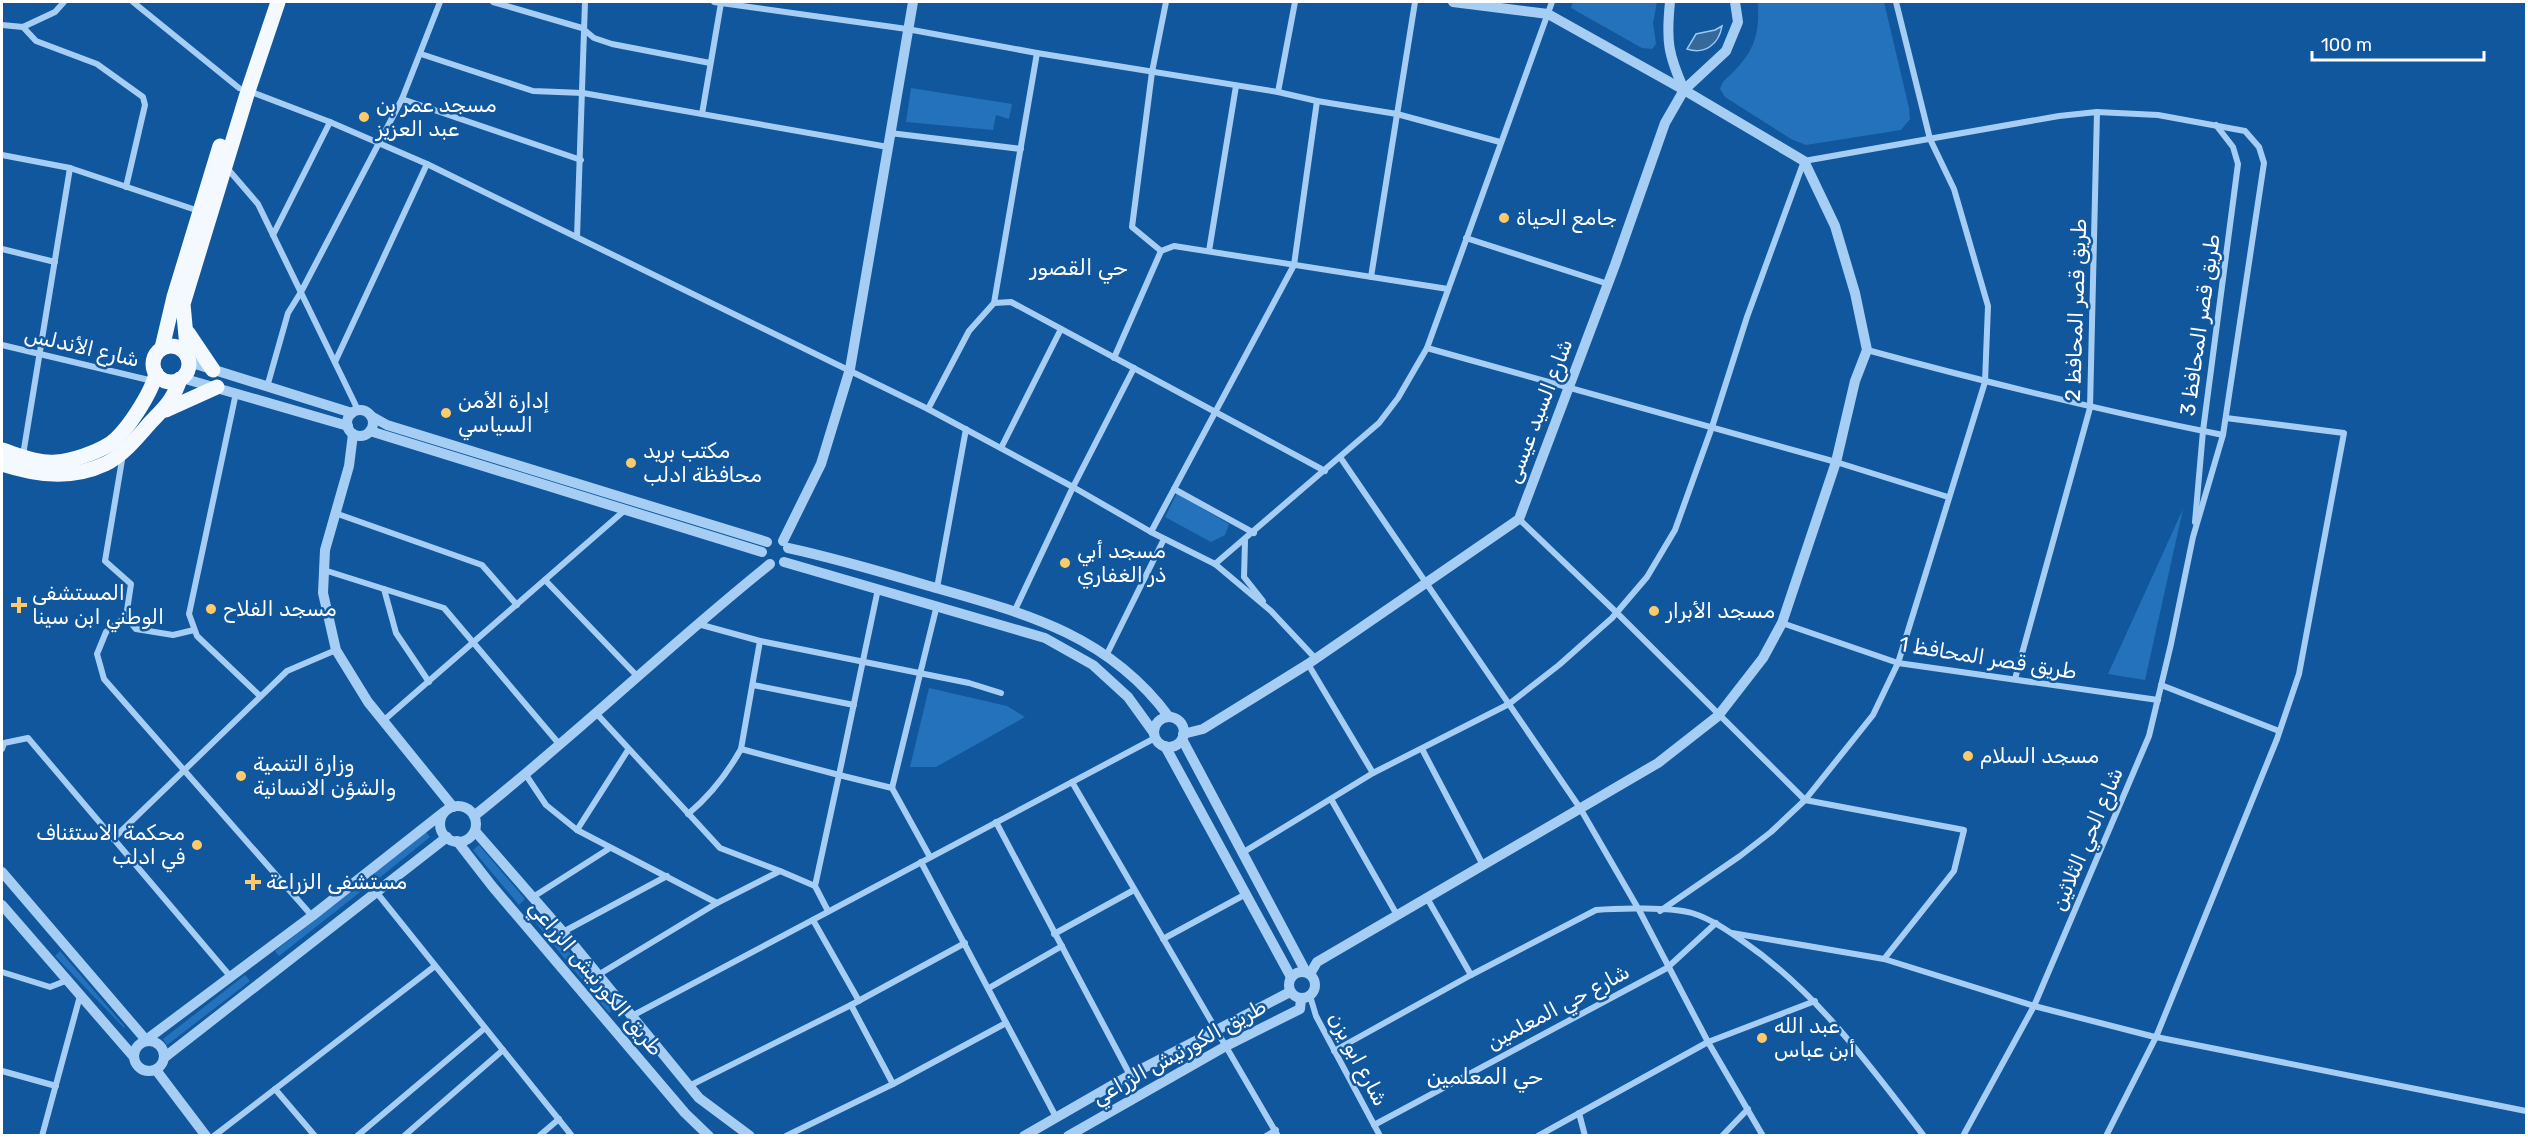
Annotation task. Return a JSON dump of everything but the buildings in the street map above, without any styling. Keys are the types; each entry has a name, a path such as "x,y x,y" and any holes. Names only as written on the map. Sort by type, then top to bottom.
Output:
{"main road":[{"path":"2,464 17,469 62,476 105,464 124,451 174,397 187,371 189,360 183,304 225,166 269,2"},
{"path":"2,450 55,463 81,456 110,444 137,414 155,377 154,360 162,348 199,211 279,2"},
{"path":"184,326 213,370"},
{"path":"162,348 172,346 179,348 189,360"},
{"path":"155,377 164,380 181,379"},
{"path":"158,414 190,397 217,387"}],"street":[{"path":"2,25 23,27 55,12 64,2"},
{"path":"133,2 244,89 330,122 427,164 850,369 966,429 1164,539 1215,564 1271,611"},
{"path":"267,387 288,313 302,292 402,99 440,2"},
{"path":"494,2 582,28 594,38 612,44 710,63"},
{"path":"578,237 583,93 582,28 585,2"},
{"path":"702,114 717,2 907,29 1037,53 1278,92 1397,114 1500,142"},
{"path":"784,562 787,556 785,544 821,464 850,369 913,2"},
{"path":"1161,252 1132,227 1152,72 1166,2"},
{"path":"1278,92 1294,2"},
{"path":"1371,277 1415,2"},
{"path":"1308,973 1317,962 1658,763 1718,716 1763,658 1782,623 1836,462 1855,381 1867,350 1855,293 1835,226 1803,161 1684,90 1548,14 1453,2"},
{"path":"1215,564 1245,541 1379,423 1398,398 1427,348 1552,2"},
{"path":"1670,2 1669,56 1684,90"},
{"name":"شارع السيد عيسى","path":"1518,519 1608,284 1665,123 1684,90 1726,51 1738,22 1735,2"},
{"path":"1660,911 1740,856 1805,800 1873,715 1898,663 1985,382 1988,306 1954,189 1930,139 1896,2"},
{"path":"23,27 36,41 97,64 144,97 145,105 126,187"},
{"path":"928,409 969,331 994,303 1037,53"},
{"path":"421,54 533,91 583,93 888,147"},
{"path":"1209,251 1236,86"},
{"path":"402,99 581,160"},
{"path":"1152,532 1294,265 1317,101"},
{"path":"1803,161 2059,116 2097,112 2158,115 2244,131 2259,147 2264,163 2223,435 2193,537"},
{"name":"طريق قصر المحافظ 2","path":"2015,679 2090,408 2097,112"},
{"path":"273,235 330,122"},
{"name":"طريق قصر المحافظ 3","path":"2193,537 2202,430 2238,164 2233,147 2216,125"},
{"path":"890,133 1021,149"},
{"path":"2,155 70,168 199,211"},
{"path":"1241,853 1373,773 1509,704 1559,665 1616,612 1647,578 1675,530 1803,161"},
{"path":"335,362 427,164"},
{"path":"225,166 258,204 335,362 355,411"},
{"path":"23,457 70,168"},
{"path":"1466,238 1608,284"},
{"path":"1114,358 1161,252 1174,246 1448,289"},
{"path":"2,249 55,262"},
{"path":"994,303 1011,302 1325,471"},
{"path":"1001,448 1061,329"},
{"name":"شارع الأندلس","path":"2,345 155,377"},
{"path":"1427,348 1836,462 1948,497"},
{"path":"1867,350 2090,408 2223,435"},
{"path":"189,360 267,387 355,411 363,410 387,425 764,547"},
{"path":"1015,610 1073,487 1134,368"},
{"path":"181,379 217,387 358,432 625,510 764,547"},
{"path":"236,393 189,614 197,636 260,696"},
{"path":"355,411 347,420 358,432"},
{"path":"371,416 373,423 358,432 335,513 325,550 323,593 336,650 368,702 448,809"},
{"path":"2106,1136 2156,1037 2279,732 2299,674 2344,433 2226,418"},
{"path":"938,588 966,429"},
{"path":"124,451 105,561 131,584 126,617 106,632 97,654 104,679 312,916"},
{"path":"1340,457 1580,808 1639,910 1667,968 1708,1042 1763,1136"},
{"path":"1174,489 1254,533"},
{"path":"383,721 625,510"},
{"path":"335,513 482,565 517,605"},
{"path":"1165,746 1176,745 1182,736 1203,729 1312,661 1518,519 1616,612 1718,716 1805,800 1964,830 1954,871 1884,959"},
{"name":"شارع الحي الثلاثين","path":"1963,1136 2034,1006 2149,736 2193,537"},
{"path":"764,547 775,539 785,544 1015,610 1075,635 1122,666 1152,694 1169,717 1178,721 1182,736 1241,853 1316,985 1306,997 1290,992 1130,1075 1024,1136"},
{"path":"1106,656 1164,539"},
{"path":"1245,541 1244,577 1312,661 1373,773"},
{"path":"764,547 770,564"},
{"path":"474,816 526,775 697,624 770,564 784,562 1045,638 1093,665 1128,697 1154,735 1165,746 1291,977"},
{"path":"324,570 444,608 560,745"},
{"path":"544,580 638,677"},
{"path":"815,886 878,588"},
{"path":"384,589 396,633 429,682"},
{"path":"930,857 892,788 937,606"},
{"path":"126,617 136,629 173,635 194,630"},
{"name":"طريق قصر المحافظ 1","path":"1782,623 1898,663 2158,700"},
{"path":"697,624 760,641 969,683 1001,693"},
{"path":"688,814 707,798 730,770 741,748 760,641"},
{"path":"113,839 287,671 336,650"},
{"path":"753,685 854,705"},
{"path":"2162,685 2279,732"},
{"path":"596,713 720,848 815,886 828,911"},
{"path":"632,1016 1072,782 1154,735 1159,721 1169,717"},
{"path":"2,749 4,743 28,738 230,976"},
{"path":"741,748 892,788"},
{"path":"1422,749 1484,865"},
{"path":"577,830 628,750"},
{"path":"526,775 546,805 577,830 717,903"},
{"path":"1072,782 1277,1133 1266,1136"},
{"path":"1331,799 1397,915"},
{"path":"133,1056 137,1046 312,916 448,809 467,808 474,816 475,831 563,932 699,1098 750,1136"},
{"path":"448,809 441,828 452,839"},
{"path":"996,822 1130,1075"},
{"path":"2,905 133,1056 137,1066 141,1070 156,1070 162,1065 165,1057 377,893 452,839 468,839 475,831"},
{"name":"طريق الكورنيش الزراعي","path":"452,839 685,1113 709,1136"},
{"path":"533,897 610,848"},
{"path":"921,862 1056,1118"},
{"path":"598,975 717,903 780,871"},
{"path":"2,872 146,1040 158,1044 165,1057"},
{"path":"563,932 667,876"},
{"path":"1054,934 1134,890"},
{"path":"377,893 572,1136"},
{"path":"1163,939 1246,894"},
{"path":"1427,898 1471,975"},
{"path":"1334,1051 1471,975 1596,910 1618,908 1689,912 1716,923 1768,958 1815,1001 1924,1136"},
{"path":"813,920 859,1000"},
{"name":"شارع حي المعلمين","path":"1374,1125 1667,968 1716,923"},
{"path":"1732,933 1884,959 2034,1006 2156,1037 2526,1111"},
{"path":"689,1086 851,1005 964,943"},
{"path":"989,988 1062,946"},
{"path":"156,1070 206,1135 275,1089 435,966"},
{"path":"2,972 50,987 68,980"},
{"path":"1290,992 1291,977 1299,972 1308,973"},
{"path":"42,1136 81,995"},
{"name":"طريق الكورنيش الزراعي","path":"1069,1135 1226,1046 1300,1009 1306,997"},
{"name":"شارع ابو يزن","path":"1306,997 1380,1136"},
{"path":"1538,1136 1708,1042 1815,1001"},
{"path":"851,1005 892,1084"},
{"path":"786,1136 892,1084 1006,1023"},
{"path":"357,1136 485,1028"},
{"path":"404,1136 503,1050"},
{"path":"2,1071 56,1086"},
{"path":"275,1089 315,1136"},
{"path":"1722,1136 1748,1109"},
{"path":"1579,1113 1585,1136"},
{"path":"539,1136 559,1119"}],"shaded area":[{"path":"1573,2 1657,2 1653,23 1656,44 1652,49 1642,48 1571,8"},
{"path":"1758,2 1884,2 1909,108 1910,119 1901,130 1806,145 1791,139 1725,97 1720,89 1721,85 1744,60 1753,45 1758,21"},
{"path":"1722,26 1718,38 1710,46 1700,50 1687,49 1696,34"},
{"path":"911,88 1012,104 1009,119 996,115 993,130 906,122"},
{"path":"1177,493 1229,524 1225,535 1211,542 1165,517"},
{"path":"2183,509 2145,680 2108,674"},
{"path":"929,688 1007,706 1025,717 936,767 910,767"},
{"path":"426,832 430,837 378,879 374,873"},
{"path":"479,845 525,899 519,905 473,850"},
{"path":"360,885 364,889 279,956 275,951"},
{"path":"531,908 616,1007 609,1013 527,912"},
{"path":"60,951 125,1027 124,1028 55,956"},
{"path":"245,975 250,981 167,1045 163,1039"}],"place":[{"name":"مسجد عمر بن عبد العزيز","path":"364,117"},
{"name":"جامع الحياة","path":"1504,218"},
{"name":"إدارة الأمن السياسي","path":"446,413"},
{"name":"مكتب بريد محافظة ادلب","path":"631,463"},
{"name":"مسجد أبي ذر الغفاري","path":"1065,563"},
{"name":"المستشفى الوطني ابن سينا","path":"19,605"},
{"name":"مسجد الفلاح","path":"211,609"},
{"name":"مسجد الأبرار","path":"1654,611"},
{"name":"مسجد السلام","path":"1968,756"},
{"name":"وزارة التنمية والشؤن الانسانية","path":"241,776"},
{"name":"محكمة الاستئناف في ادلب","path":"197,845"},
{"name":"مستشفى الزراعة","path":"253,882"},
{"name":"عبد الله أبن عباس","path":"1762,1038"}],"district":[{"name":"حي القصور","path":"1079,267"},
{"name":"حي المعلمين","path":"1485,1076"}]}
